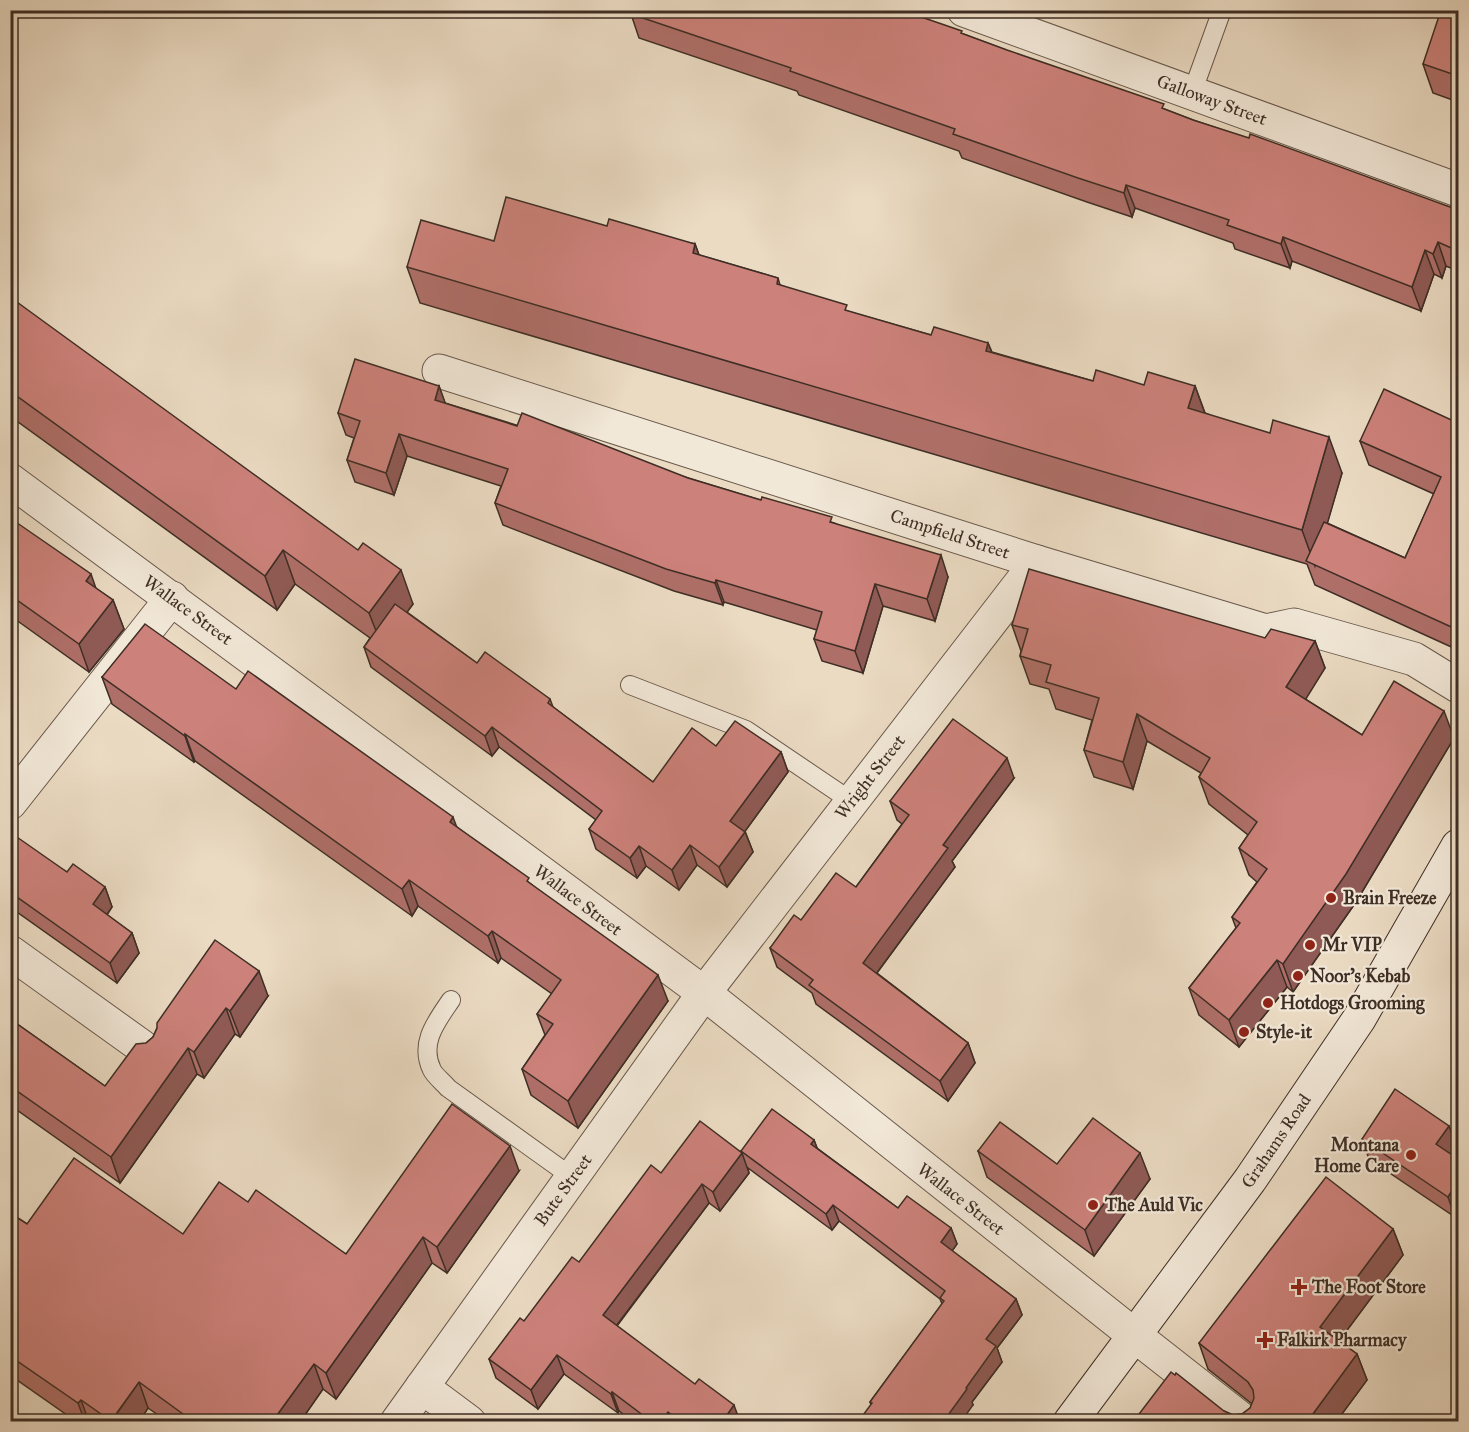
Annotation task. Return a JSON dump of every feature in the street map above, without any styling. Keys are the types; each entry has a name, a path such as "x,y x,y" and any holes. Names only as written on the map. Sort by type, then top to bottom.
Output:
{"street":[{"name":"Galloway Street","path":"964,10 1458,190"},
{"name":"Campfield Street","path":"439,371 1036,562 1266,632 1294,625 1414,659 1458,686"},
{"name":"Wallace Street","path":"10,480 704,993 1245,1422"},
{"name":"Wright Street","path":"704,993 1036,562"},
{"path":"10,803 172,598"},
{"name":"Grahams Road","path":"1070,1422 1250,1180 1359,1019 1458,846"},
{"path":"10,952 148,1052"},
{"name":"Bute Street","path":"396,1422 704,993"},
{"path":"422,1387 469,1422"}],"lane":[{"path":"1192,93 1222,10"},
{"path":"630,685 746,730 852,801"},
{"path":"451,1000 432,1027 426,1048 432,1070 448,1088 572,1178"}],"building":[{"path":"632,10 901,10 962,31 961,33 1007,50 1164,104 1162,108 1193,120 1249,138 1250,134 1458,210 1458,251 1438,242 1433,254 1425,250 1412,287 1283,237 1281,244 1227,225 1229,220 1126,185 1124,193 953,134 955,129 790,71 791,68 631,14"},
{"path":"1441,10 1458,10 1458,76 1423,64"},
{"path":"506,197 607,226 609,219 695,244 693,253 778,278 777,284 847,305 845,310 931,335 934,327 988,343 986,351 1093,381 1096,370 1144,385 1148,372 1195,386 1188,408 1270,433 1273,420 1329,437 1302,530 407,267 421,220 494,241"},
{"path":"10,297 358,550 363,543 401,570 369,613 283,550 265,576 10,391"},
{"path":"355,359 439,386 435,400 517,426 522,413 688,478 761,500 762,497 832,517 830,522 941,555 927,599 875,584 855,651 814,639 822,612 716,580 715,583 666,569 495,503 508,469 399,434 386,473 347,460 360,421 338,413"},
{"path":"1384,389 1458,423 1458,630 1306,561 1324,522 1405,558 1441,477 1360,441"},
{"path":"10,518 91,574 86,581 113,600 79,644 10,595"},
{"path":"1029,569 1265,638 1271,629 1315,641 1286,687 1362,735 1394,681 1444,711 1346,874 1283,964 1277,960 1229,1020 1189,988 1240,923 1232,917 1267,869 1239,848 1257,822 1199,777 1210,758 1137,714 1123,762 1084,750 1099,698 1046,682 1051,665 1020,656 1028,629 1012,625"},
{"path":"395,604 477,663 485,652 550,699 548,703 653,782 692,728 716,746 735,721 781,752 730,821 745,832 719,867 690,845 672,870 639,846 630,858 589,829 602,811 492,727 485,736 364,647"},
{"path":"145,624 236,689 248,671 453,817 450,822 529,878 527,881 658,975 568,1101 522,1069 553,1024 537,1014 561,980 492,931 488,936 409,880 402,889 102,677"},
{"path":"953,719 1007,758 943,845 948,848 863,963 968,1043 940,1081 809,985 813,980 770,948 794,915 801,920 836,873 856,887 909,815 890,801"},
{"path":"14,835 67,872 73,864 105,887 93,904 132,933 110,963 10,892 10,840"},
{"path":"215,940 259,971 230,1011 226,1008 194,1052 188,1048 111,1157 10,1086 10,1019 105,1086 136,1044 146,1043 153,1037 157,1023"},
{"path":"1395,1089 1449,1126 1436,1144 1458,1159 1458,1181 1448,1197 1362,1139"},
{"path":"452,1104 510,1146 437,1247 423,1237 326,1373 314,1364 272,1422 194,1422 139,1382 111,1421 81,1400 78,1403 10,1356 10,1213 27,1224 74,1158 183,1234 219,1182 248,1202 256,1190 346,1254"},
{"path":"772,1109 814,1140 811,1144 898,1208 907,1196 951,1228 941,1242 1016,1299 986,1339 996,1346 943,1422 858,1422 872,1403 870,1402 944,1301 940,1298 945,1291 833,1205 826,1214 741,1151"},
{"path":"1093,1118 1140,1153 1085,1230 978,1151 1000,1122 1057,1164"},
{"path":"700,1121 742,1153 713,1192 702,1184 603,1315 695,1384 699,1379 734,1405 722,1422 681,1422 668,1412 661,1422 652,1422 557,1355 531,1390 489,1359 520,1318 524,1321 572,1257 579,1262 651,1165 661,1173"},
{"path":"1326,1177 1393,1229 1320,1327 1357,1354 1307,1422 1133,1422 1171,1372 1175,1375 1176,1373 1224,1411 1233,1415 1242,1414 1250,1408 1254,1398 1253,1390 1248,1382 1199,1343"}],"place":[{"name":"Brain Freeze","path":"1331,898"},
{"name":"Mr VIP","path":"1310,945"},
{"name":"Noor's Kebab","path":"1298,976"},
{"name":"Hotdogs Grooming","path":"1268,1003"},
{"name":"Style-it","path":"1244,1032"},
{"name":"Montana Home Care","path":"1411,1155"},
{"name":"The Auld Vic","path":"1093,1205"},
{"name":"The Foot Store","path":"1299,1287"},
{"name":"Falkirk Pharmacy","path":"1265,1340"}]}
